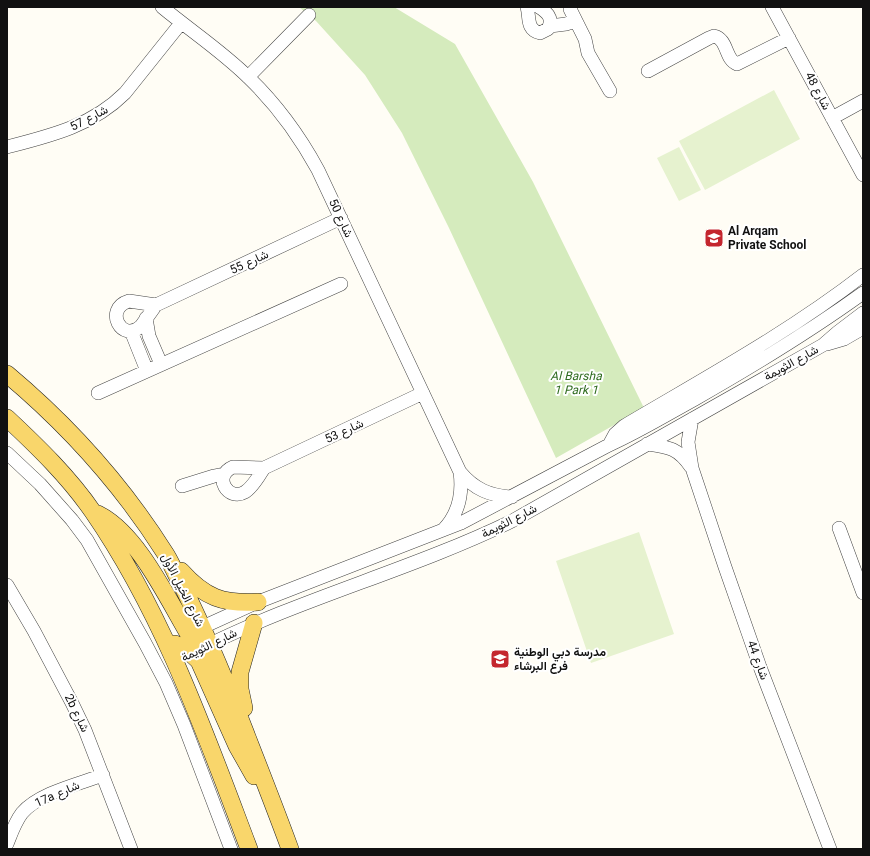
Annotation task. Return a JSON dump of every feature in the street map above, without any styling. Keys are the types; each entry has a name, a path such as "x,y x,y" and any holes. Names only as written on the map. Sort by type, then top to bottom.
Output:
{"main road":[{"name":"شارع الخيل الأول","path":"7,374 50,413 103,468 126,497 166,554 196,630"},
{"path":"7,418 50,461 92,511 134,578 168,644 195,705 249,849"},
{"path":"92,511 112,523 129,540 196,630 194,641 210,644 290,849"},
{"path":"166,554 193,584 209,595 232,602 258,602"},
{"path":"254,623 242,663 239,680 256,759"},
{"path":"168,644 181,646 192,653 202,668 243,759 250,771 270,795"}],"street":[{"name":"شارع 50","path":"162,7 248,77 275,106 299,137 318,170 460,472 461,482 459,504 450,523 443,531"},
{"path":"527,7 529,23 534,31 540,33 550,26 566,24 573,15 584,39 588,53 610,91"},
{"path":"539,7 548,13 551,20 550,26"},
{"name":"شارع 48","path":"772,7 863,175"},
{"path":"248,77 309,15"},
{"name":"شارع 57","path":"7,147 55,135 87,122 102,113 125,94 181,23"},
{"path":"648,71 714,36 722,40 731,60 737,64 789,38"},
{"path":"832,118 863,101"},
{"name":"شارع 55","path":"156,305 341,218"},
{"name":"شارع الثويمة","path":"609,445 615,434 624,426 769,340 816,310 863,275"},
{"path":"98,393 341,284"},
{"name":"شارع الثويمة","path":"168,644 258,602 443,531 478,515 630,435 747,369 814,327 863,293"},
{"path":"129,301 156,305 146,318 138,328 131,331 123,329 116,320 117,312 121,305 129,301"},
{"name":"شارع الثويمة","path":"176,661 254,623 489,532 534,509 823,345 863,313"},
{"path":"146,318 149,336 161,364"},
{"name":"شارع الثويمة","path":"823,345 837,342 863,328"},
{"path":"131,331 147,371"},
{"name":"شارع 53","path":"264,468 423,393"},
{"name":"شارع 44","path":"692,419 688,442 692,468 760,667 830,849"},
{"name":"شارع 44","path":"647,444 663,446 674,450 684,457 692,468"},
{"path":"7,453 40,484 72,520 87,540 137,629 178,711 231,849"},
{"path":"182,486 224,474 233,467 264,468"},
{"path":"224,474 223,482 226,489 232,494 240,494 250,487 264,468"},
{"name":"شارع 50","path":"460,472 474,486 482,491 492,495 512,497"},
{"path":"839,528 863,593"},
{"name":"2b شارع","path":"7,585 24,613 85,730 131,849"},
{"name":"17a شارع","path":"7,844 22,814 37,800 103,775"}],"green space":[{"name":"Al Barsha 1 Park 1","path":"299,7 394,7 455,44 533,182 644,408 556,458 449,228 402,133 365,75 316,21"},
{"path":"774,90 800,139 705,190 679,141"},
{"path":"679,147 701,190 679,201 657,158"},
{"path":"639,532 674,634 591,663 556,561"}],"place":[{"name":"Al Arqam Private School","path":"714,238"},
{"name":"مدرسة دبي الوطنية فرع البرشاء","path":"500,659"}]}
